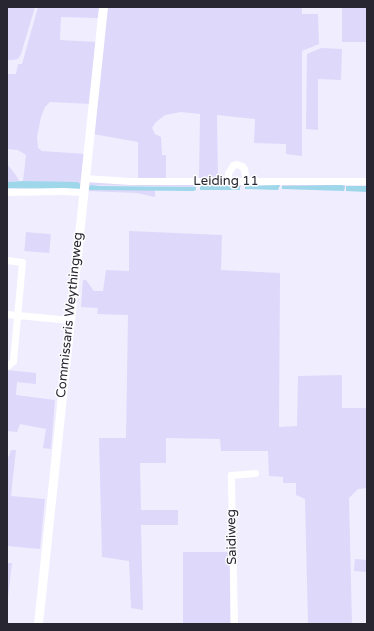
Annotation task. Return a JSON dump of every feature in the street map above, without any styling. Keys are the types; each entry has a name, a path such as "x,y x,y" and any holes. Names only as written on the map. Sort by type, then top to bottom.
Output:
{"main road":[{"name":"Commissaris Weythingweg","path":"38,624 103,7"}],"street":[{"path":"228,181 230,168 236,164 242,166 244,169 246,181"},
{"name":"Leiding 11","path":"7,192 63,191 84,185 130,181 367,181"},
{"path":"7,260 22,262 13,361 7,366"},
{"path":"7,314 70,320"},
{"name":"Saidiweg","path":"234,624 231,475 255,473"}],"shaded area":[{"path":"7,7 35,7 21,54 18,59 12,60 7,60"},
{"path":"38,7 100,7 99,18 61,17 60,40 97,42 91,104 50,102 45,107 41,117 37,137 38,148 42,151 85,154 81,184 23,181 26,155 18,150 7,149 7,74 16,74 18,64 22,64"},
{"path":"105,7 302,7 302,14 318,14 319,44 302,51 302,156 286,154 286,144 254,143 255,119 217,115 218,178 199,178 200,114 181,112 165,115 156,122 152,128 155,134 161,137 162,155 166,155 166,178 138,179 138,142 93,134"},
{"path":"342,7 367,7 367,42 342,42"},
{"path":"321,48 342,49 341,80 318,79 318,130 306,129 307,54"},
{"path":"7,164 15,174 19,181 7,182"},
{"path":"89,180 196,184 196,187 90,185 88,188 155,190 155,197 137,193 86,191"},
{"path":"345,182 345,187 282,186 282,183"},
{"path":"200,183 241,184 241,187 200,186"},
{"path":"129,231 222,235 221,270 280,273 279,427 297,426 298,376 342,375 342,408 367,408 367,488 358,489 349,498 352,624 308,624 305,499 296,495 296,483 283,483 283,477 269,476 268,451 221,451 220,439 166,438 166,463 140,463 141,510 178,510 178,525 141,525 143,610 131,608 129,561 102,557 99,438 126,438 128,315 97,314 98,308 81,307 83,280 86,280 94,291 103,291 106,270 129,271"},
{"path":"26,232 51,234 49,253 24,251"},
{"path":"7,370 36,373 36,384 17,382 16,395 55,400 51,449 43,448 46,429 20,424 17,432 7,431"},
{"path":"11,450 16,450 11,496 45,499 40,549 7,546 7,461"},
{"path":"183,552 230,552 230,624 183,624"},
{"path":"355,559 367,560 366,572 354,571"},
{"path":"7,563 12,563 7,606"}],"water":[{"path":"7,182 77,182 81,184 80,190 7,188"},
{"path":"90,185 196,187 196,190 90,190 88,189"},
{"path":"280,185 278,190 245,189 245,186"},
{"path":"342,185 345,187 344,191 282,189 282,186"},
{"path":"200,186 240,186 240,190 200,190"},
{"path":"346,186 367,186 367,192 346,191"}]}
